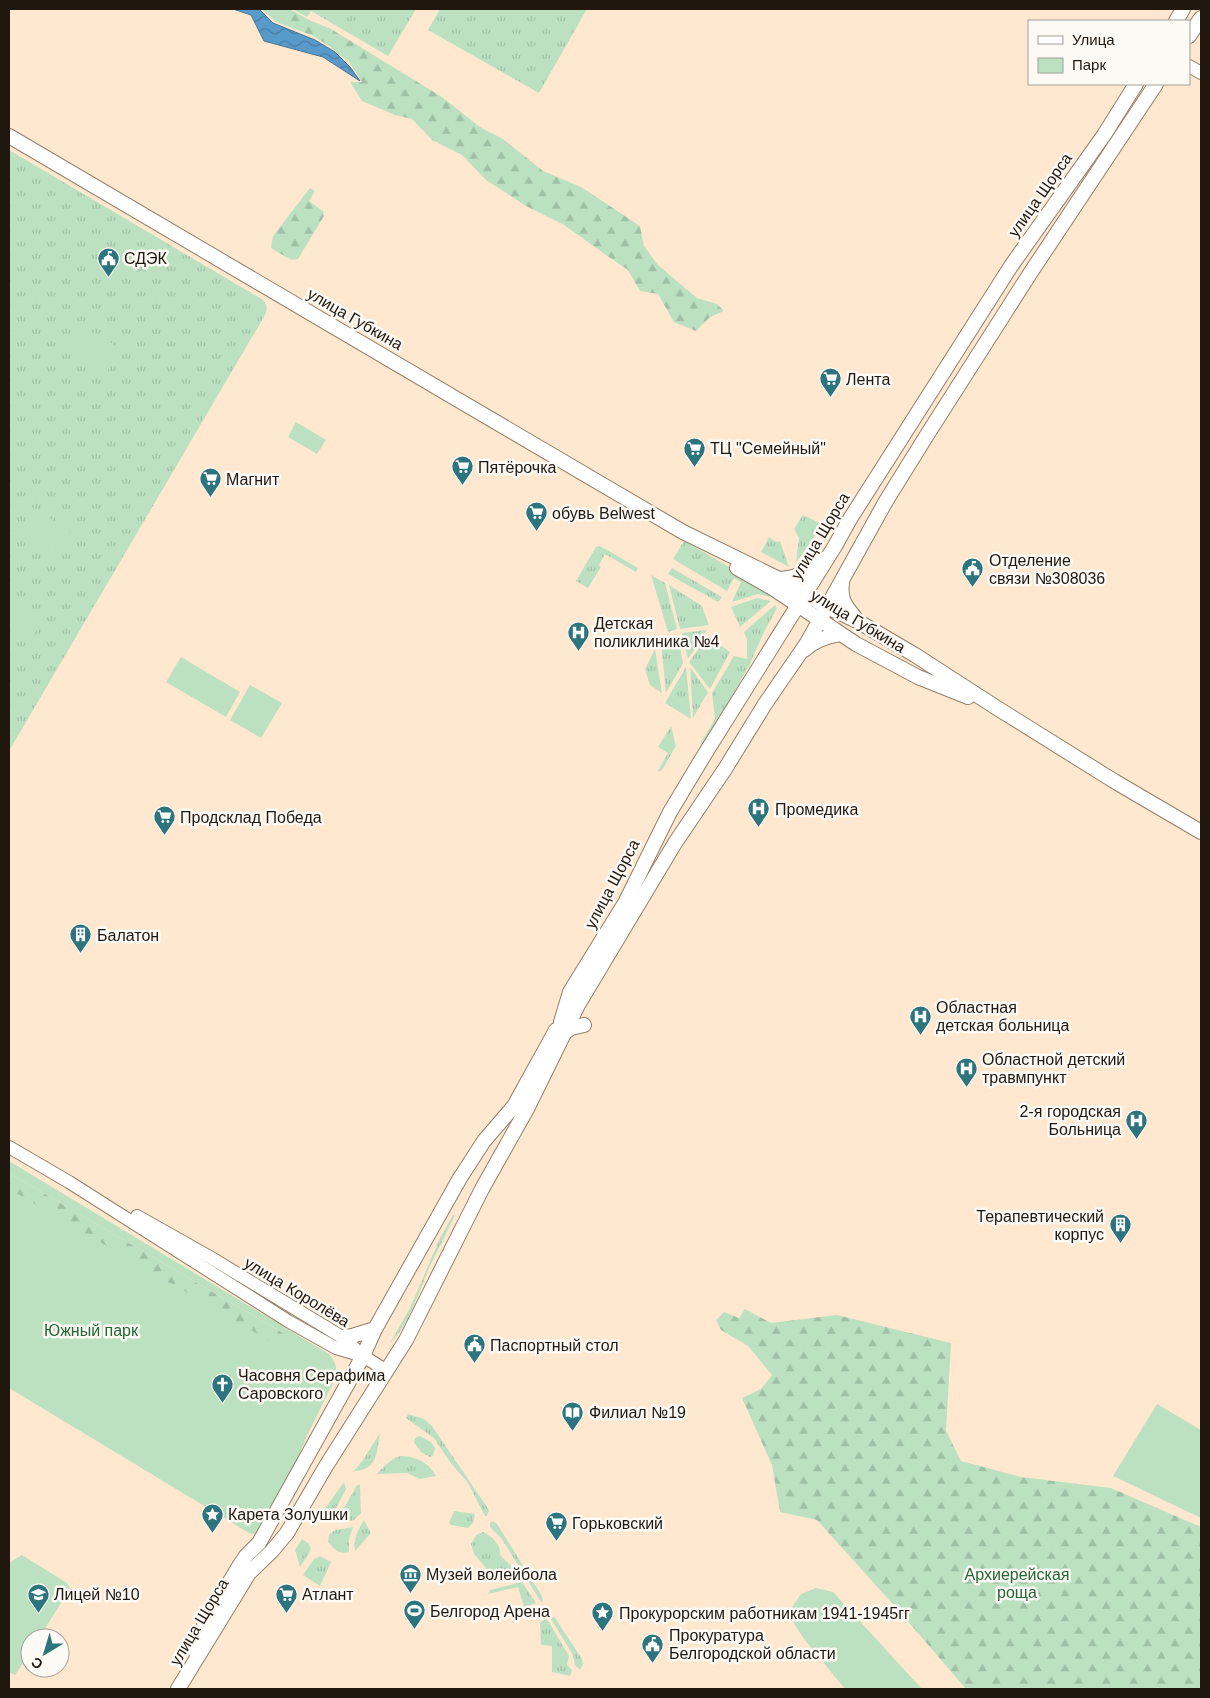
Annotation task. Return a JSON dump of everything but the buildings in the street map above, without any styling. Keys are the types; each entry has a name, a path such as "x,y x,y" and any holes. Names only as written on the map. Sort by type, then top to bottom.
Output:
{"main road":[{"path":"1177,20 1184,9"},
{"path":"1190,34 1201,18"},
{"name":"улица Щорса","path":"178,1689 249,1573 272,1551 287,1533 326,1466 406,1340 482,1189 528,1106 564,1027 570,992 625,903 670,812 835,546 849,520 1011,266 1104,135 1135,85"},
{"name":"улица Щорса","path":"187,1675 204,1623 242,1562 259,1543 363,1356 375,1329 460,1178 484,1141 514,1106 578,1005 675,843 820,621 886,501 927,435 1031,272 1155,85"},
{"name":"улица Губкина","path":"9,136 683,532 779,579 820,621 840,634 918,677 997,708"},
{"name":"улица Губкина","path":"683,532 704,550 774,589 801,600 827,607 859,622 915,655 1114,781 1201,832"},
{"path":"779,579 794,578 805,573 835,546"},
{"path":"842,581 842,601 859,622"},
{"path":"798,655 813,642 830,635 840,634"},
{"path":"564,1027 571,1028 584,1025"},
{"path":"342,1337 375,1329"}],"street":[{"path":"1190,67 1201,73"},
{"name":"улица Королёва","path":"9,1147 68,1182 288,1321 336,1348 363,1356"},
{"name":"улица Королёва","path":"68,1182 157,1227 342,1337 363,1356"},
{"path":"363,1356 387,1371"}],"green space":[{"path":"262,9 290,9 309,20 331,29 442,97 480,127 503,139 543,171 581,187 640,226 644,246 658,265 697,298 717,304 724,311 710,317 696,331 674,322 658,294 640,291 628,270 564,225 526,206 486,180 462,155 432,140 412,119 395,115 362,101 350,82 362,82 350,63 314,36 276,22"},
{"path":"292,9 416,9 388,56 311,11 307,17"},
{"path":"440,9 587,9 539,93 428,30"},
{"path":"9,150 260,298 264,301 267,308 265,315 9,751"},
{"path":"310,188 315,191 309,201 323,211 324,216 298,259 291,260 271,248 273,236"},
{"path":"78,324 120,348 107,371 65,347"},
{"path":"296,422 326,440 317,454 288,437"},
{"path":"33,508 71,531 59,552 20,530"},
{"path":"803,515 822,524 796,562 799,538 794,529"},
{"path":"769,537 776,542 780,541 789,567 761,552"},
{"path":"684,541 731,568 776,598 758,594 732,602 741,582 734,578 727,591 673,559"},
{"path":"600,546 638,568 636,572 605,554 599,565 601,567 588,588 576,581 596,547"},
{"path":"672,568 722,597 718,602 668,574"},
{"path":"651,575 665,583 677,629 668,632"},
{"path":"669,585 702,606 709,625 680,629"},
{"path":"757,598 771,601 740,627 731,607"},
{"path":"11,603 42,622 31,639 9,626 9,607"},
{"path":"775,605 777,608 750,664 704,746 700,744 715,719 712,693 734,656 747,659 747,640 744,632"},
{"path":"707,630 688,659 682,633"},
{"path":"708,636 730,652 710,689 689,662"},
{"path":"678,637 683,663 666,693 661,642"},
{"path":"655,649 662,693 650,685 645,669"},
{"path":"181,657 240,692 226,717 166,682"},
{"path":"686,667 691,719 665,703"},
{"path":"690,667 708,692 693,718"},
{"path":"250,685 282,703 261,738 230,720"},
{"path":"671,726 676,746 662,770 657,772 668,753 658,747"},
{"name":"Южный парк","path":"9,1161 329,1354 333,1360 336,1366 335,1379 305,1440 289,1483 260,1531 255,1535 9,1388 9,1189 275,1344 270,1354 283,1333 9,1173"},
{"path":"9,1173 283,1333 271,1354 9,1209"},
{"path":"453,1215 455,1215 408,1317 397,1336 390,1343 410,1308 440,1238"},
{"name":"Архиерейская роща","path":"745,1309 771,1323 837,1315 951,1343 946,1431 961,1461 1021,1477 1111,1488 1201,1527 1201,1689 966,1689 817,1520 780,1512 772,1465 742,1398 761,1389 772,1375 748,1346 721,1330 716,1320 724,1312 739,1318"},
{"path":"1157,1404 1201,1430 1201,1518 1113,1476"},
{"path":"408,1414 424,1419 432,1426 489,1510 487,1516 485,1516 468,1483 450,1462 434,1438 406,1418"},
{"path":"380,1433 377,1453 372,1464 362,1470 354,1471 363,1460"},
{"path":"420,1436 431,1442 435,1448 433,1456 430,1457 421,1452 414,1442 415,1438"},
{"path":"401,1456 412,1457 421,1461 436,1476 420,1479 407,1473 377,1474 390,1461"},
{"path":"344,1482 346,1489 336,1508 311,1528"},
{"path":"357,1485 360,1485 361,1513 354,1520 344,1522 342,1521 344,1508"},
{"path":"454,1511 475,1514 473,1523 468,1528 451,1525 449,1523"},
{"path":"364,1520 371,1533 355,1551 355,1539"},
{"path":"493,1521 497,1524 542,1596 543,1601 541,1602 502,1539 490,1527 490,1523"},
{"path":"353,1527 349,1539 349,1552 337,1551 328,1542 329,1535 335,1530"},
{"path":"483,1532 495,1541 499,1547 500,1554 512,1567 515,1574 505,1577 493,1576 474,1554 471,1544 476,1535"},
{"path":"302,1539 311,1548 300,1567 295,1550"},
{"name":"Лицей №10","path":"22,1555 67,1583 70,1589 45,1628 20,1628 20,1667 15,1675 9,1672 9,1563"},
{"path":"320,1556 331,1562 320,1586 303,1575 314,1559"},
{"path":"522,1582 536,1603 530,1605 531,1611 519,1617 518,1613 524,1607 518,1587 488,1594 490,1590"},
{"path":"816,1588 833,1592 922,1689 845,1689 804,1639 791,1619 792,1607 801,1594"},
{"path":"552,1617 555,1618 582,1659 583,1664 580,1670 575,1665 573,1655 551,1619"},
{"path":"547,1619 569,1656 567,1665 572,1670 570,1676 552,1672 552,1646 541,1645 540,1622"}],"water":[{"path":"233,9 259,9 273,23 315,40 335,52 350,67 360,81 323,57 264,41 251,15"}],"place":[{"name":"СДЭК","path":"108,277"},
{"name":"Лента","path":"830,398"},
{"name":"ТЦ \"Семейный\"","path":"694,467"},
{"name":"Пятёрочка","path":"462,486"},
{"name":"Магнит","path":"210,498"},
{"name":"обувь Belwest","path":"536,532"},
{"name":"Отделение связи №308036","path":"973,588"},
{"name":"Детская поликлиника №4","path":"578,651"},
{"name":"Промедика","path":"759,828"},
{"name":"Продсклад Победа","path":"164,836"},
{"name":"Балатон","path":"81,954"},
{"name":"Областная детская больница","path":"920,1035"},
{"name":"Областной детский травмпункт","path":"966,1087"},
{"name":"2-я городская Больница","path":"1137,1139"},
{"name":"Терапевтический корпус","path":"1120,1244"},
{"name":"Паспортный стол","path":"474,1364"},
{"name":"Часовня Серафима Саровского","path":"222,1403"},
{"name":"Филиал №19","path":"573,1431"},
{"name":"Карета Золушки","path":"212,1533"},
{"name":"Горьковский","path":"556,1542"},
{"name":"Музей волейбола","path":"410,1593"},
{"name":"Лицей №10","path":"38,1613"},
{"name":"Атлант","path":"286,1613"},
{"name":"Белгород Арена","path":"414,1630"},
{"name":"Прокурорским работникам 1941-1945гг","path":"603,1632"},
{"name":"Прокуратура Белгородской области","path":"653,1663"}]}
